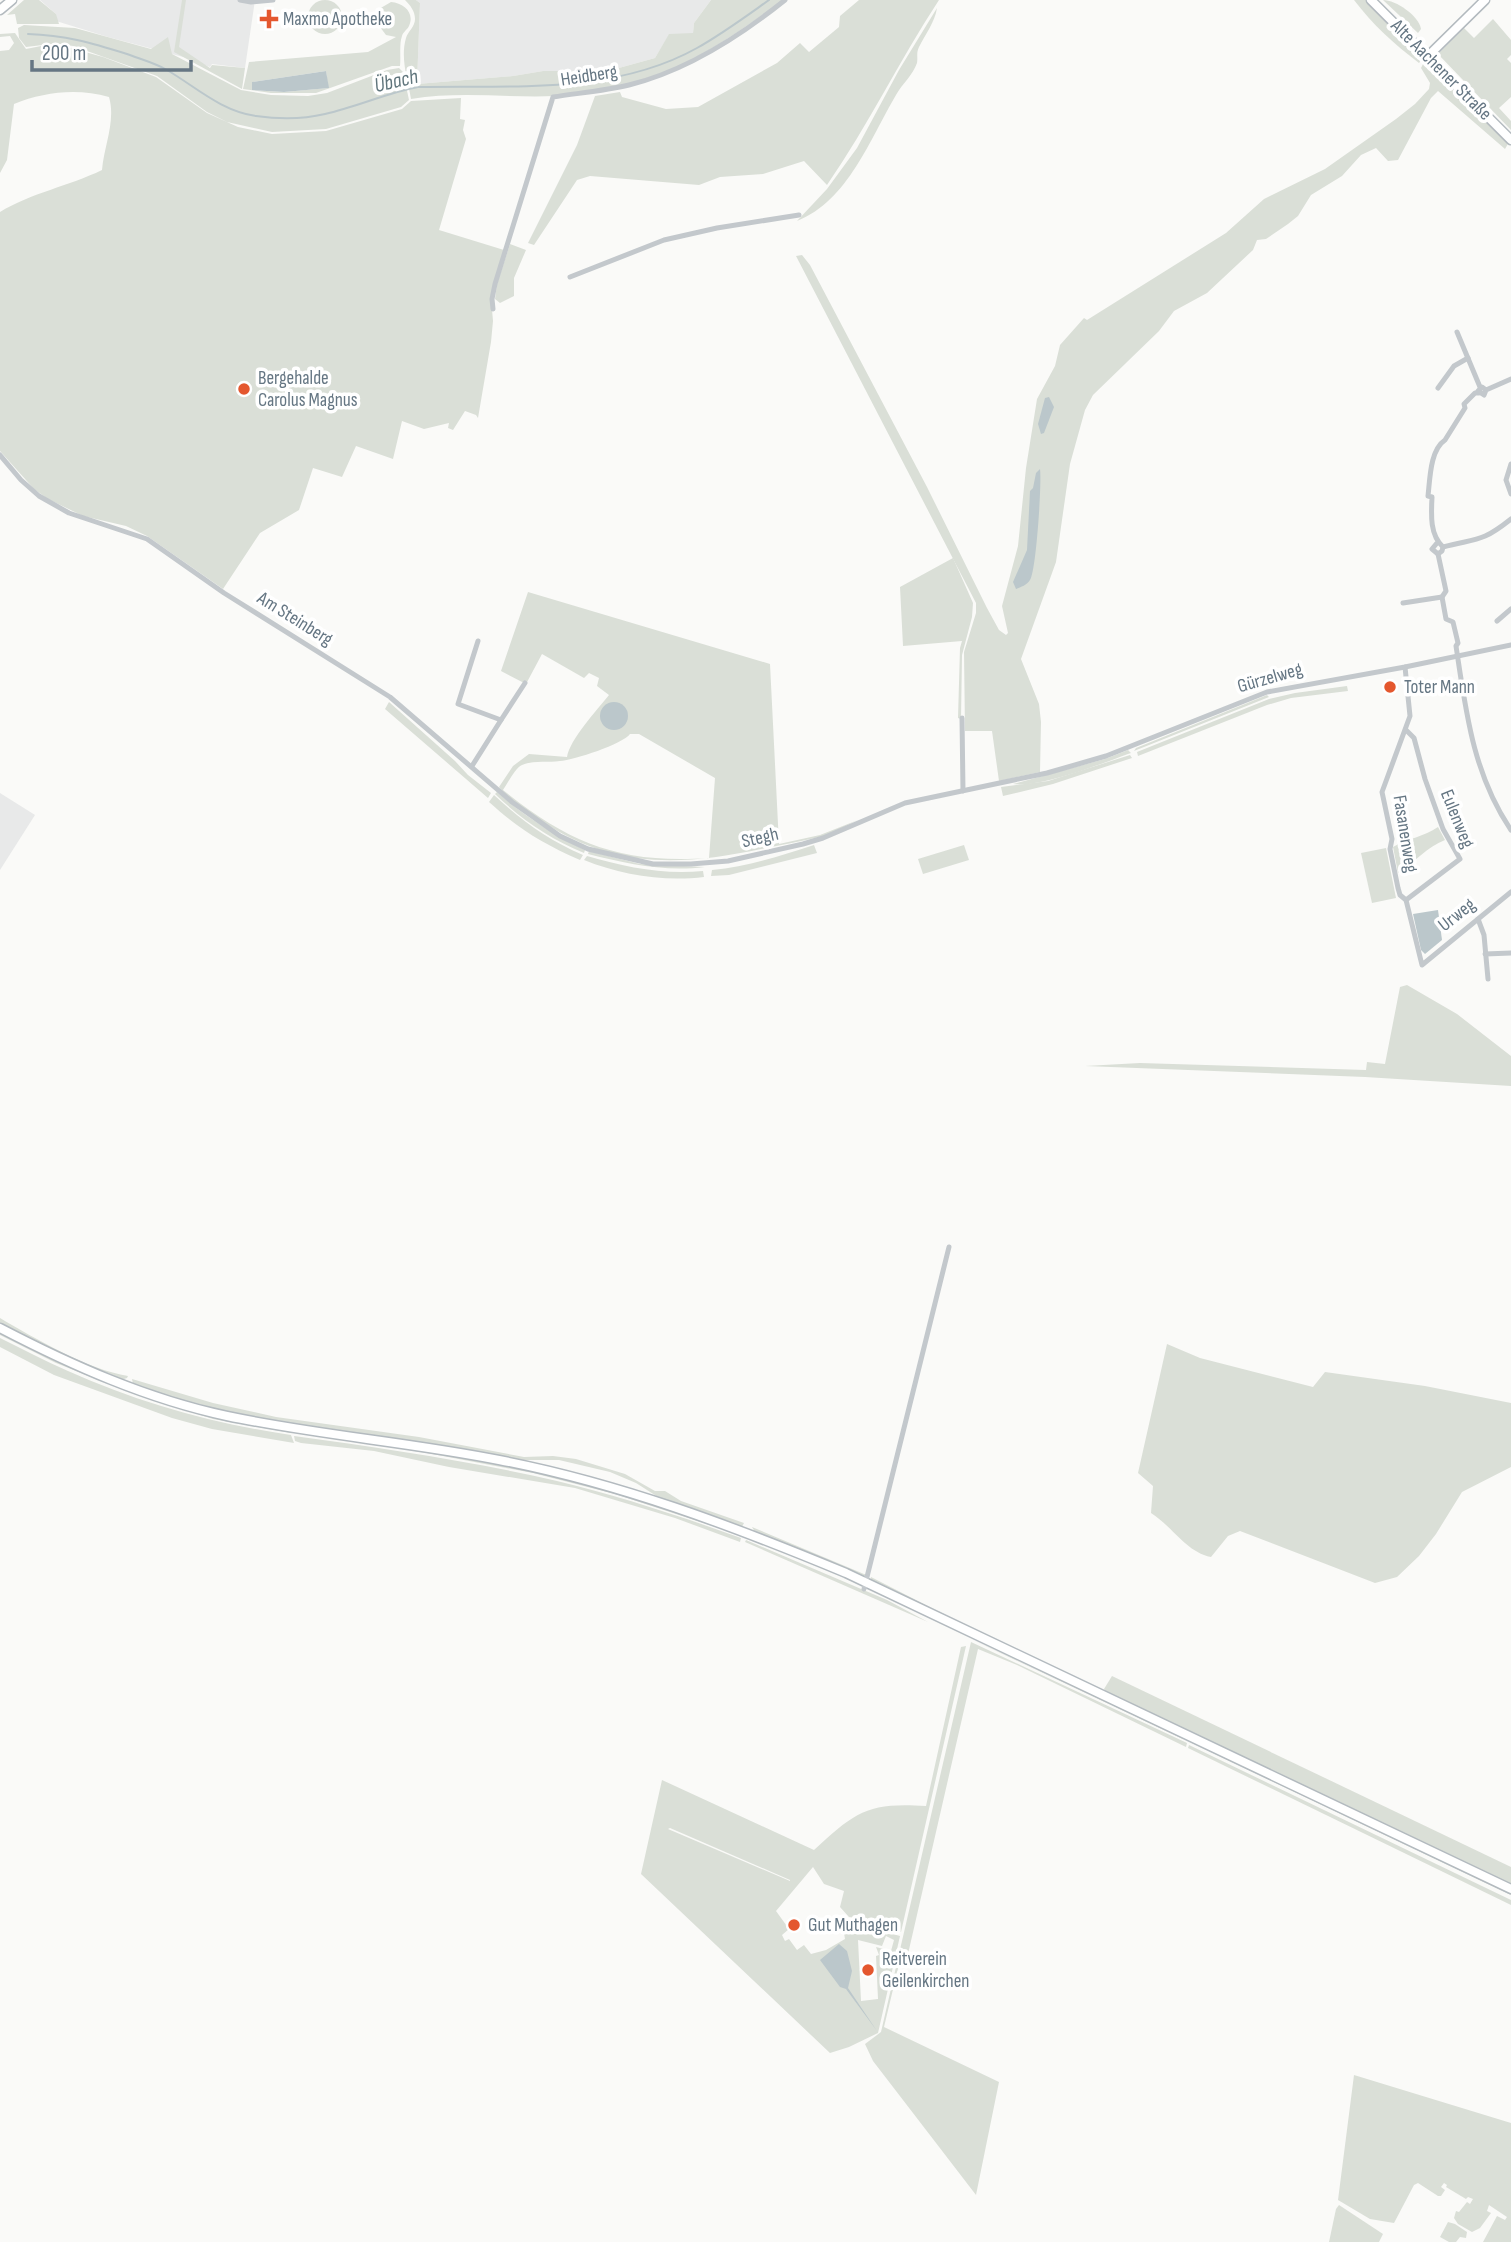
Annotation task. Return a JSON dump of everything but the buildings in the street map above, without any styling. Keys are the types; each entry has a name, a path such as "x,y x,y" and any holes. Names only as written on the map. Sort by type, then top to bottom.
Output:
{"main road":[{"path":"0,10 12,0"},
{"name":"Alte Aachener Straße","path":"1371,0 1511,140"},
{"path":"1427,57 1485,0"},
{"path":"0,1328 90,1371 203,1410 271,1424 480,1456 638,1494 746,1531 1511,1889"}],"street":[{"path":"240,0 273,0"},
{"name":"Heidberg","path":"493,309 495,284 553,97 629,85 680,68 752,25 785,0"},
{"path":"570,277 664,240 717,228 799,215"},
{"path":"1457,332 1482,390"},
{"path":"1438,388 1454,366 1468,358"},
{"path":"1440,545 1432,528 1432,498 1428,496 1434,459 1440,443 1445,440 1465,408 1464,404 1475,393 1511,379"},
{"name":"Am Steinberg","path":"0,455 39,496 81,518 147,539 224,593 390,697 512,802 560,836"},
{"path":"1511,464 1506,480 1511,494"},
{"path":"1511,519 1492,534 1479,540 1440,545 1432,549 1438,554 1446,591 1442,597 1446,618 1453,624 1458,643 1457,656 1473,745 1494,804 1511,830"},
{"path":"1403,603 1442,597"},
{"path":"1497,621 1511,609"},
{"path":"478,641 458,704 501,720"},
{"name":"Gürzelweg","path":"1047,773 1138,745 1267,692 1511,645"},
{"name":"Fasanenweg","path":"1405,667 1410,716 1382,792 1392,839 1390,849 1396,878 1400,895 1406,900 1422,965"},
{"path":"472,766 525,683"},
{"path":"962,718 963,791"},
{"name":"Eulenweg","path":"1406,730 1414,738 1424,779 1443,829 1460,859 1406,900"},
{"name":"Stegh","path":"560,836 588,849 653,864 729,861 810,842 897,805 1047,773"},
{"name":"Urweg","path":"1422,965 1511,891"},
{"path":"1478,919 1484,935 1488,979"},
{"path":"1485,954 1511,953"},
{"path":"865,1586 949,1247"}],"shaded area":[{"path":"24,0 39,0 56,14 59,24 17,24 15,14 7,15"},
{"path":"40,0 255,0 245,68 212,64 210,67 56,21 56,14"},
{"path":"182,0 186,0 179,47 210,68 212,65 245,68 242,89 174,52"},
{"path":"325,0 337,5 342,17 337,29 325,34 313,29 308,17 313,5"},
{"path":"405,0 416,0 420,3 417,84 543,71 608,71 655,58 669,34 693,33 694,23 711,0 783,0 689,61 624,84 555,96 465,95 411,99 404,46 415,19"},
{"path":"416,0 711,0 694,23 693,34 669,35 655,58 608,71 543,71 417,84 420,3"},
{"path":"859,0 939,0 827,185 804,161 763,174 720,177 699,185 590,176 577,180 534,245 528,243 577,145 595,96 620,92 622,97 666,109 698,107 777,63 800,43 809,52 839,27 840,16"},
{"path":"1354,0 1366,0 1423,58 1419,63 1384,34"},
{"path":"1383,0 1412,14 1421,29 1418,33"},
{"path":"391,2 396,3 404,7 411,17 401,39 400,66 392,66 316,93 271,93 243,89 249,62 368,52 396,37 386,35 377,23 379,9","holes":["326,71 328,88 284,92 252,90 253,82"]},
{"path":"937,8 918,49 915,67 896,95 856,167 830,199 815,212 797,221 827,189 857,148 899,70"},
{"path":"1493,19 1511,40 1511,55 1507,59 1511,63 1511,97 1499,108 1511,121 1511,130 1438,54 1464,28 1474,38"},
{"path":"24,25 75,28 151,49 168,37 172,54 241,90 271,95 308,96 327,93 387,70 399,68 403,72 409,100 401,107 326,129 272,132 227,122 207,112 157,76 73,46 53,43 103,57 156,77 207,113 238,127 272,134 326,131 402,109 411,101 461,98 460,119 465,120 463,130 466,139 439,230 504,250 491,298 491,342 478,418 465,411 453,430 448,428 449,423 424,429 402,421 393,459 356,446 342,477 313,468 299,510 260,533 223,589 147,536 126,526 83,516 34,489 0,451 0,212 102,170 111,106 109,97 73,92 49,94 14,104 7,160 0,173 0,51 9,50 14,43 10,36 0,37 0,34 15,33 26,49 51,44 26,47 19,38 18,28"},
{"path":"1424,62 1446,86 1464,97 1509,142 1505,149 1438,91 1431,98 1398,160 1388,161 1376,148 1361,155 1342,176 1311,195 1298,216 1266,239 1257,240 1253,250 1207,293 1174,311 1159,331 1093,395 1085,410 1070,464 1056,562 1021,659 1039,704 1040,772 999,781 992,731 965,731 964,652 976,613 976,603 796,256 802,255 810,265 927,487 987,608 999,630 1006,635 1008,633 1002,606 1018,546 1037,399 1055,366 1060,345 1084,318 1087,320 1226,233 1264,199 1325,169 1396,119 1429,89 1430,83 1421,68"},
{"path":"326,71 329,88 284,92 252,90 252,82"},
{"path":"510,244 526,250 514,278 514,296 500,303 495,299 497,284"},
{"path":"1049,397 1054,407 1044,433 1041,434 1038,424 1045,398"},
{"path":"1040,469 1038,527 1032,574 1024,586 1016,589 1013,582 1027,550 1030,491"},
{"path":"953,558 973,603 962,655 961,719 958,718 962,641 903,646 900,587"},
{"path":"528,592 770,664 779,844 820,835 858,820 819,837 709,858 715,778 639,734 630,734 608,747 576,758 519,767 503,790 527,809 574,837 623,853 649,858 706,858 674,860 647,859 594,848 535,817 512,801 499,787 513,766 529,754 567,757 578,733 609,695 597,686 599,678 589,673 584,678 542,654 526,684 501,671"},
{"path":"1347,686 1348,691 1291,698 1267,705 1138,756 1137,752 1269,699"},
{"path":"1267,695 1269,697 1134,751 1136,748"},
{"path":"389,702 491,793 488,798 385,709"},
{"path":"614,702 624,706 628,716 624,726 614,730 604,726 600,716 604,706"},
{"path":"1128,750 1131,753 1072,774 1039,782 1013,784 1105,759"},
{"path":"1130,755 1132,758 1053,784 1003,796 1001,787 1048,781"},
{"path":"497,792 539,824 585,850 584,853 548,835 526,820 495,794"},
{"path":"0,793 35,815 0,870"},
{"path":"494,795 536,829 583,855 580,860 521,828 489,802"},
{"path":"1438,827 1445,840 1398,873 1393,847"},
{"path":"814,845 817,853 729,875 711,876 712,870 751,864"},
{"path":"964,845 969,860 923,874 918,859"},
{"path":"1386,848 1396,898 1372,903 1361,853"},
{"path":"589,851 640,864 705,867 646,866 588,854"},
{"path":"587,856 644,869 703,871 704,877 674,879 628,873 584,860"},
{"path":"1438,910 1442,940 1425,954 1421,950 1413,914"},
{"path":"1407,985 1457,1014 1511,1056 1511,1086 1365,1077 1085,1066 1140,1063 1366,1070 1367,1062 1385,1064 1400,987"},
{"path":"0,1318 79,1360 128,1376 121,1380 43,1347 0,1324"},
{"path":"0,1331 127,1389 126,1391 56,1363 0,1335"},
{"path":"0,1338 59,1367 122,1393 234,1425 291,1435 294,1443 212,1429 172,1418 54,1375 0,1347"},
{"path":"1167,1344 1200,1358 1313,1387 1325,1372 1425,1386 1511,1403 1511,1467 1462,1492 1436,1534 1419,1556 1397,1577 1375,1583 1240,1531 1228,1536 1211,1557 1202,1554 1187,1545 1151,1513 1153,1486 1138,1473"},
{"path":"132,1379 213,1403 276,1417 419,1437 524,1457 553,1456 576,1459 625,1474 655,1491 665,1491 681,1501 744,1523 742,1527 658,1497 636,1483 610,1472 559,1460 518,1460 245,1416 187,1402 133,1384"},
{"path":"130,1390 291,1430 291,1433 213,1419 129,1392"},
{"path":"296,1432 461,1457 559,1477 648,1502 737,1531 740,1535 615,1494 533,1473"},
{"path":"294,1436 492,1467 557,1481 649,1507 741,1538 740,1542 675,1518 575,1488 449,1467 374,1451 301,1443 295,1441"},
{"path":"752,1527 866,1574 864,1578 755,1532"},
{"path":"746,1540 887,1600 928,1622 745,1542"},
{"path":"871,1577 963,1624 870,1581"},
{"path":"971,1639 1184,1737 1183,1739"},
{"path":"971,1642 1187,1743 1186,1747 1017,1665 978,1649 908,1954 901,1956 884,2027 999,2082 976,2195 873,2061 865,2044 881,2032"},
{"path":"966,1646 901,1932 849,1917 840,1907 844,1891 824,1884 813,1867 776,1911 789,1929 782,1935 785,1941 789,1939 797,1950 804,1945 811,1954 826,1950 845,1939 844,1933 850,1922 900,1936 878,2033 830,2053 641,1874 662,1780 814,1850 852,1818 864,1812 890,1806 926,1806 961,1647","holes":["668,1829 790,1880 790,1881","886,1936 894,1940 891,1951 876,1947 879,1955 876,1956 878,1999 861,2001 858,1940 882,1946"]},
{"path":"1112,1676 1511,1867 1511,1886 1105,1691"},
{"path":"1196,1742 1511,1894 1511,1895 1192,1743"},
{"path":"1189,1745 1511,1900 1511,1905 1188,1748"},
{"path":"839,1944 847,1951 852,1971 848,1988 877,2031 846,1989 840,1987 820,1960"},
{"path":"1354,2075 1511,2123 1511,2242 1483,2242 1497,2216 1505,2220 1507,2217 1489,2205 1487,2211 1491,2213 1480,2228 1472,2232 1458,2224 1454,2218 1456,2211 1459,2212 1473,2199 1466,2199 1444,2183 1441,2187 1445,2190 1441,2196 1418,2183 1414,2185 1394,2223 1370,2219 1338,2200"},
{"path":"1339,2205 1383,2234 1379,2242 1329,2242"},
{"path":"1448,2222 1467,2232 1466,2238 1460,2237 1456,2242 1449,2242 1440,2237"}],"waterway":[{"name":"Übach","path":"28,34 78,40 147,61 167,70 220,104 243,113 273,118 300,118 337,111 418,87 561,84 631,74 665,63 697,48 769,0"}],"place":[{"name":"Maxmo Apotheke","path":"269,19"},
{"name":"Bergehalde Carolus Magnus","path":"244,389"},
{"name":"Toter Mann","path":"1390,687"},
{"name":"Gut Muthagen","path":"794,1925"},
{"name":"Reitverein Geilenkirchen","path":"868,1970"}]}
